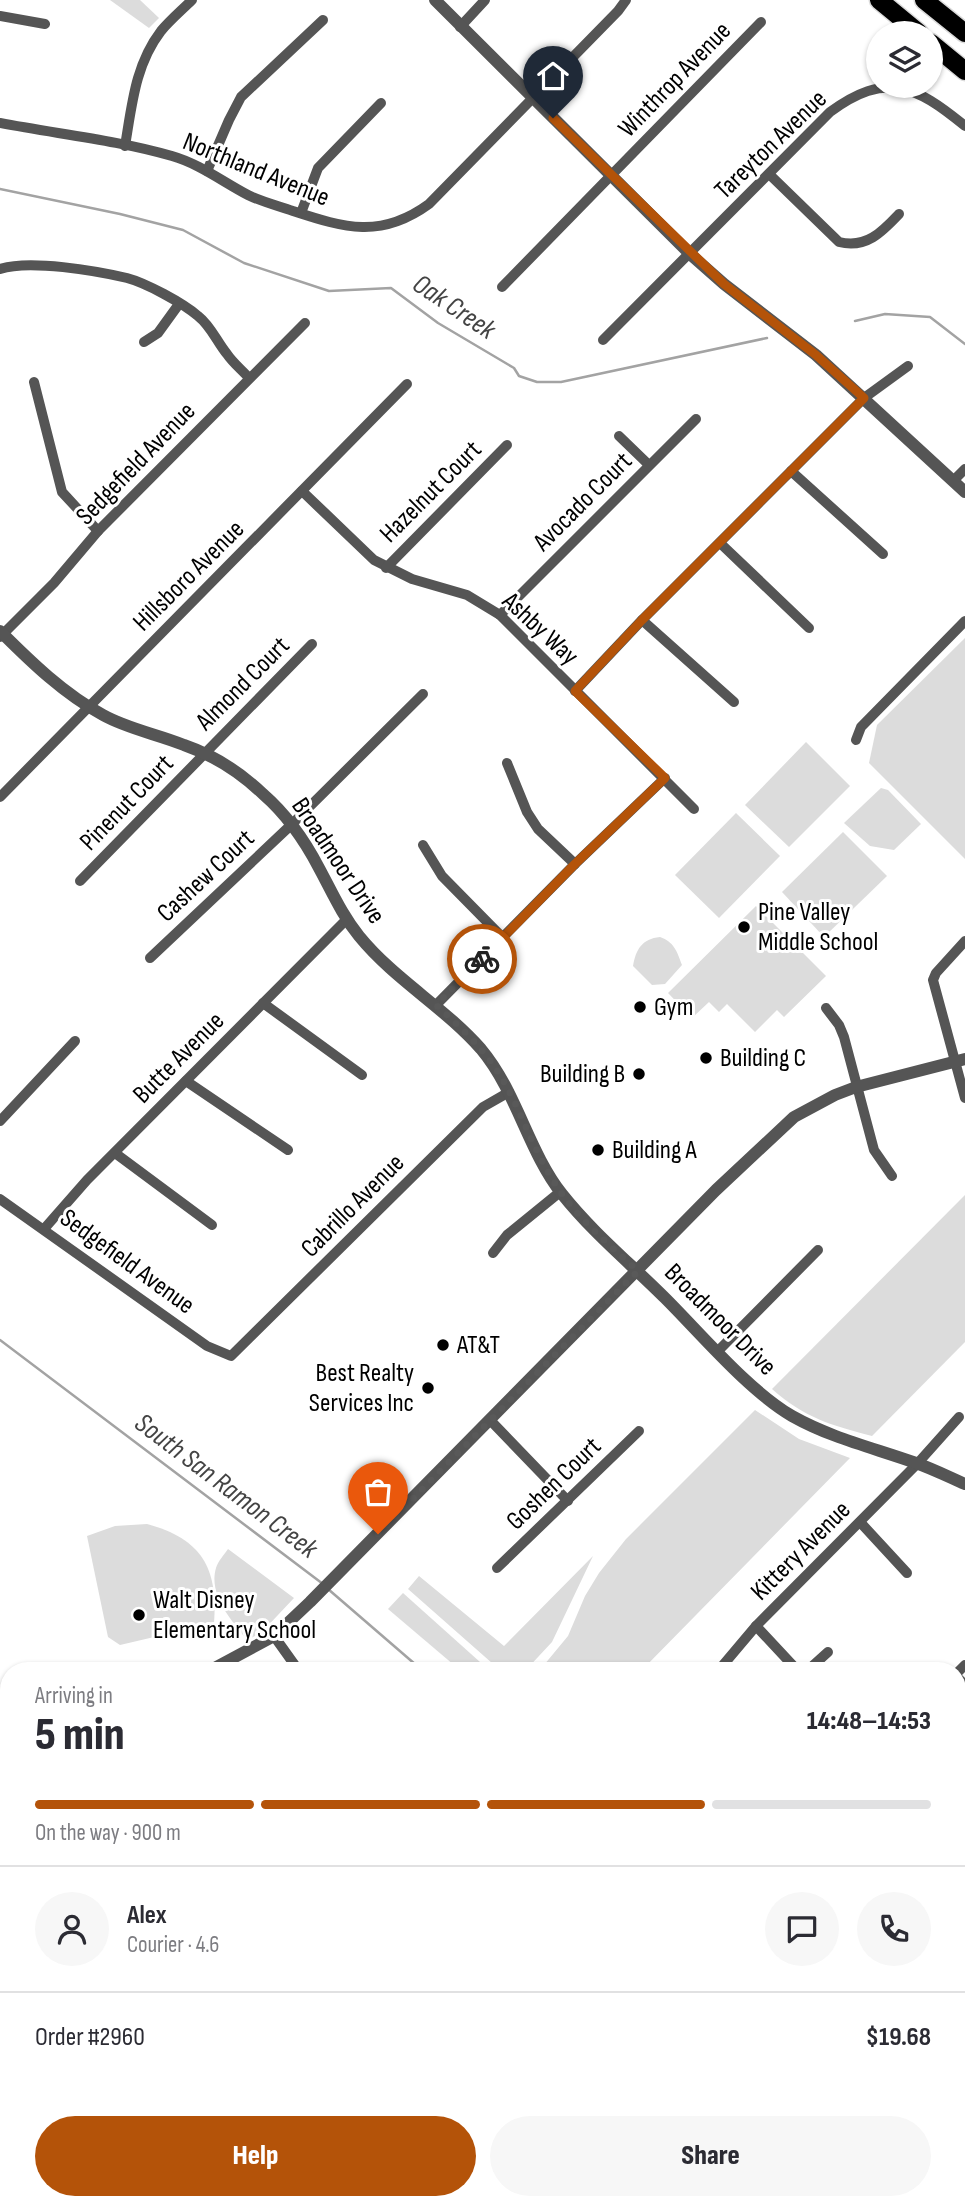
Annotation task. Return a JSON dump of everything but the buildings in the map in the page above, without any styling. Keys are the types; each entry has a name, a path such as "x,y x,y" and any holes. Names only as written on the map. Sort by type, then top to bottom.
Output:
{"highway":[{"path":"879,0 904,21"},
{"path":"924,0 965,33"},
{"path":"943,53 965,71"}],"street":[{"path":"125,146 136,82 145,55 162,30 192,0"},
{"path":"435,0 690,254 724,284 816,355 965,492"},
{"path":"460,27 485,0"},
{"name":"Northland Avenue","path":"0,123 174,157 207,171 251,196 334,224 365,228 393,224 414,215 429,204 534,99 626,0"},
{"path":"0,16 45,24"},
{"path":"207,171 241,97 323,20"},
{"name":"Winthrop Avenue","path":"502,287 761,22"},
{"name":"Tareyton Avenue","path":"603,340 830,112 850,97 872,89 895,87 918,92 965,126"},
{"path":"301,213 318,168 381,103"},
{"path":"768,174 839,242 851,245 869,241 899,214"},
{"path":"0,270 10,266 39,264 128,278 155,288 198,315 214,333 228,356 249,378"},
{"path":"144,342 158,333 179,304"},
{"name":"Sedgefield Avenue","path":"1,634 54,583 98,531 305,323"},
{"path":"575,691 642,620 864,398 908,366"},
{"path":"34,382 62,492 98,531"},
{"name":"Hillsboro Avenue","path":"0,797 407,384"},
{"name":"Avocado Court","path":"500,615 696,419"},
{"path":"619,436 649,464"},
{"name":"Hazelnut Court","path":"386,568 507,445"},
{"path":"953,481 965,469"},
{"path":"791,471 883,554"},
{"name":"Ashby Way","path":"302,492 374,560 386,568 412,579 467,594 500,615 694,809"},
{"path":"720,543 810,628"},
{"path":"642,620 734,702"},
{"path":"856,740 861,727 965,621"},
{"name":"Broadmoor Drive","path":"1,634 89,707 131,727 204,753 263,793 291,825 318,866 346,920 384,964 436,1005 498,1071 539,1156 560,1192 596,1233 638,1271 761,1394 789,1415 824,1433 917,1464 965,1484"},
{"name":"Almond Court","path":"204,753 312,644"},
{"name":"Cashew Court","path":"150,958 291,825 423,694"},
{"name":"Pinenut Court","path":"80,881 204,753"},
{"path":"507,763 527,812 538,829 575,864"},
{"path":"436,1005 575,864 665,778"},
{"path":"423,845 442,876 503,938"},
{"name":"Butte Avenue","path":"44,1229 86,1180 346,920"},
{"path":"965,941 936,973 933,981 960,1061 965,1098"},
{"path":"263,1003 362,1075"},
{"path":"826,1008 844,1037 874,1150 892,1176"},
{"path":"0,1121 75,1041"},
{"path":"226,1662 274,1636 317,1596 716,1191 794,1117 856,1087 960,1061"},
{"path":"186,1081 288,1150"},
{"name":"Cabrillo Avenue","path":"231,1356 483,1107 509,1092"},
{"path":"115,1153 212,1225"},
{"path":"493,1253 507,1235 560,1192"},
{"name":"Sedgefield Avenue","path":"0,1199 207,1346 231,1356"},
{"path":"718,1351 818,1250"},
{"name":"Kittery Avenue","path":"726,1662 756,1626 960,1417"},
{"path":"490,1420 568,1501"},
{"name":"Goshen Court","path":"497,1568 639,1431"},
{"path":"860,1522 907,1573"},
{"path":"756,1626 790,1662"},
{"path":"274,1636 293,1662"},
{"path":"817,1662 828,1652"}],"shaded area":[{"path":"110,0 140,0 159,18 149,28"},
{"path":"965,638 965,859 869,763 877,725"},
{"path":"806,742 850,786 789,847 745,805"},
{"path":"881,788 888,790 921,824 894,850 870,846 844,823"},
{"path":"736,813 780,856 719,918 675,875"},
{"path":"843,832 887,876 824,937 782,892"},
{"path":"756,906 826,976 784,1017 777,1010 755,1032 727,1004 719,1012 709,1002 692,1018 668,993"},
{"path":"660,937 674,948 682,965 665,984 652,985 633,966 641,946"},
{"path":"965,1195 965,1342 872,1436 807,1414 772,1389"},
{"path":"755,1410 799,1439 850,1458 650,1662 546,1662 568,1636 585,1596 599,1573 626,1539"},
{"path":"147,1524 181,1538 203,1558 213,1586 214,1623 120,1645 108,1637 87,1536 115,1526"},
{"path":"228,1549 294,1598 261,1633 247,1640 223,1607 215,1588 216,1568"},
{"path":"593,1556 552,1642 533,1662 491,1662 408,1589 419,1576 504,1646"},
{"path":"403,1593 480,1662 450,1662 388,1609"}],"waterway":[{"name":"Oak Creek","path":"0,189 183,230 244,263 329,291 391,288 438,323 514,368 519,376 537,382 561,382 767,338"},
{"name":"Oak Creek","path":"855,321 885,314 930,317 965,344"},
{"name":"South San Ramon Creek","path":"0,1340 323,1584"},
{"name":"South San Ramon Creek","path":"328,1589 413,1662"}],"way so far":[{"path":"378,1534 638,1271 596,1233 560,1192 539,1156 498,1071 457,1024 436,1005 482,959"}],"place":[{"name":"Pine Valley Middle School","path":"744,927"},
{"name":"Gym","path":"640,1007"},
{"name":"Building C","path":"706,1058"},
{"name":"Building B","path":"639,1074"},
{"name":"Building A","path":"598,1150"},
{"name":"AT&T","path":"443,1345"},
{"name":"Best Realty Services Inc","path":"428,1388"},
{"name":"Walt Disney Elementary School","path":"139,1615"}],"route":[{"path":"482,959 575,864 665,778 575,691 642,620 864,398 816,355 724,284 690,254 553,118"}]}
